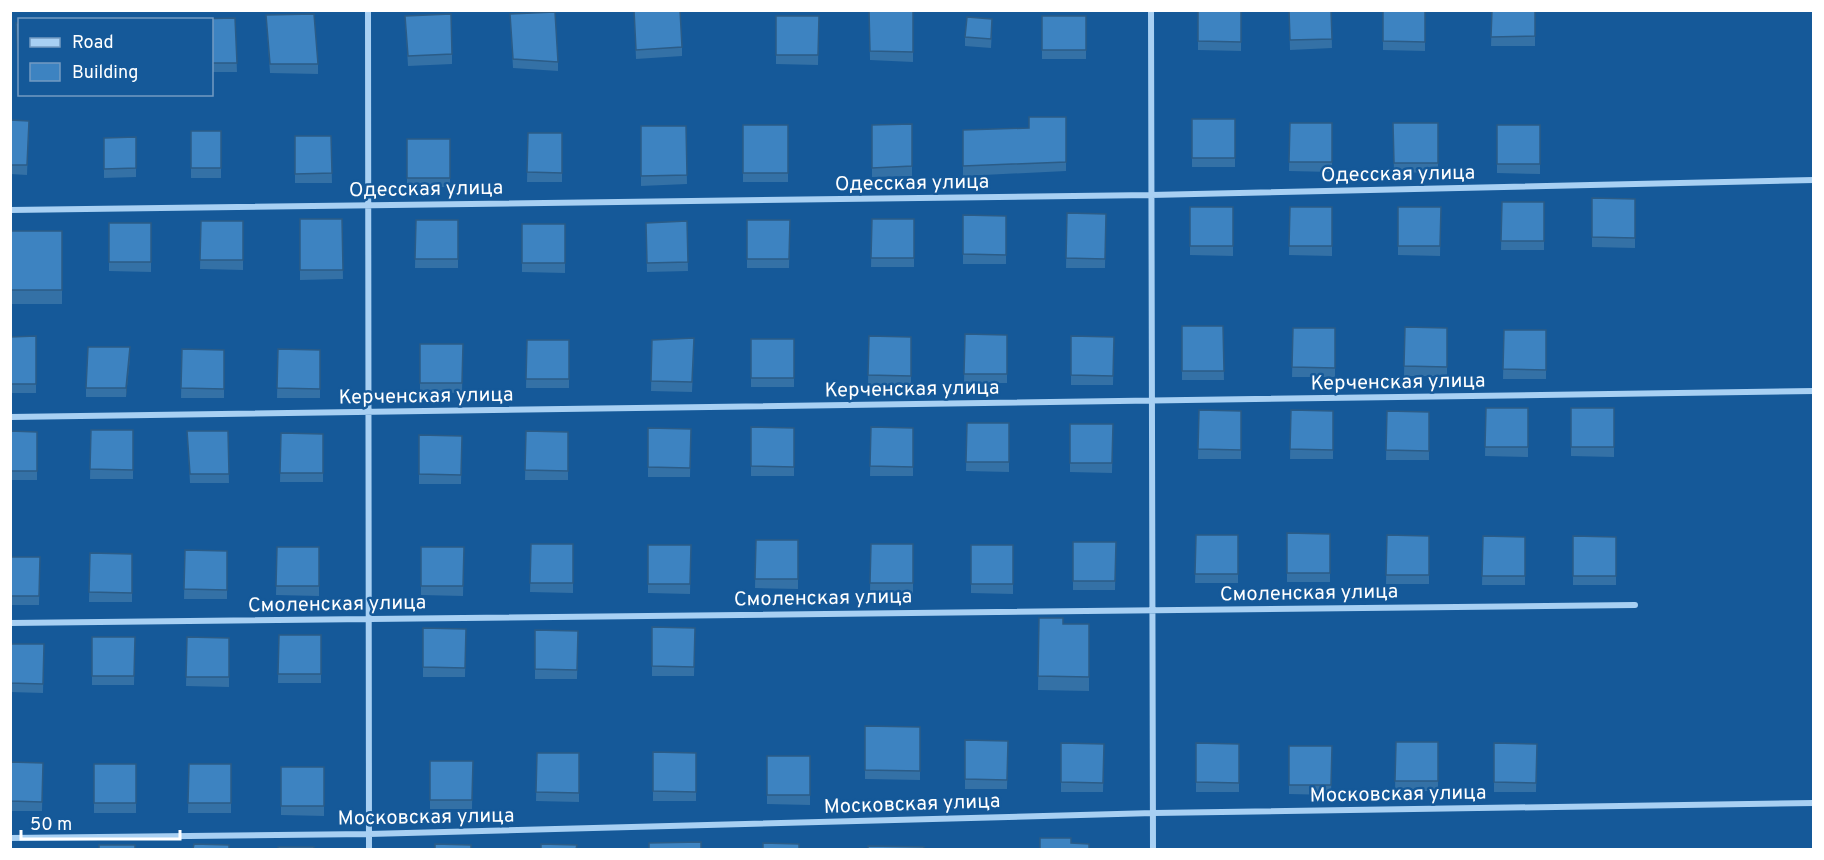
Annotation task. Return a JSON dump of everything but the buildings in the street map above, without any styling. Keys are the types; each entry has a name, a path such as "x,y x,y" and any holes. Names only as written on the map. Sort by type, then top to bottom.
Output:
{"street":[{"path":"368,10 369,849"},
{"path":"1151,10 1153,849"},
{"name":"Одесская улица","path":"10,210 1152,195 1814,180"},
{"name":"Керченская улица","path":"10,417 1814,391"},
{"name":"Смоленская улица","path":"10,623 1635,605"},
{"name":"Московская улица","path":"10,838 369,834 1154,813 1814,803"}]}
